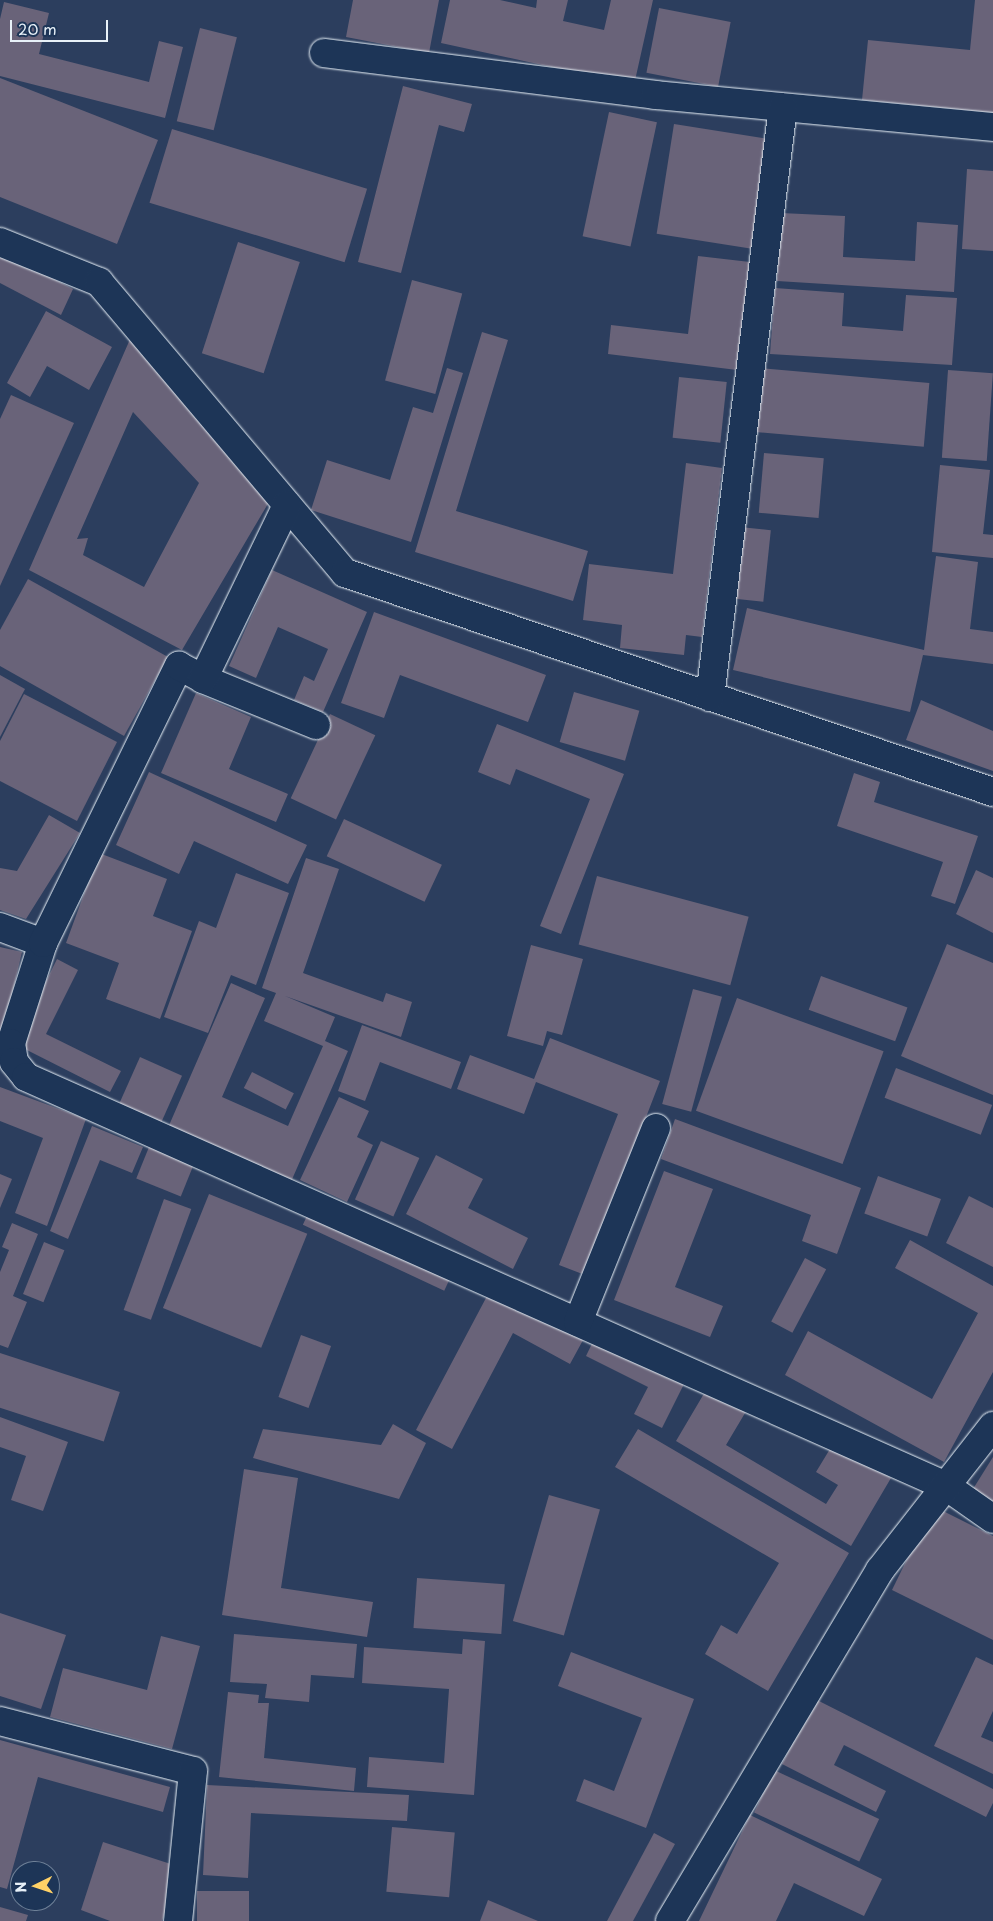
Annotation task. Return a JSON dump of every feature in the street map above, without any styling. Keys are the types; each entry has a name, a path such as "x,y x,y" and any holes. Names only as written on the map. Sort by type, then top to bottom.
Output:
{"street":[{"path":"324,53 655,95 993,127"},
{"path":"710,697 782,107"},
{"path":"0,242 100,282 345,573 993,792"},
{"path":"203,679 287,505"},
{"path":"316,725 203,679 179,666 43,943 11,1043 14,1062 26,1077 946,1486 993,1519"},
{"path":"0,927 43,943"},
{"path":"578,1322 656,1128"},
{"path":"670,1921 880,1570 993,1426"},
{"path":"0,1721 193,1771 178,1921"}],"building":[{"path":"353,0 439,0 429,53 346,37"},
{"path":"450,0 500,0 536,8 537,0 568,0 563,21 604,30 611,0 653,0 634,85 441,43"},
{"path":"975,0 993,0 993,113 862,100 868,40 970,50"},
{"path":"4,2 49,13 39,54 149,82 159,41 183,47 165,118 0,76 0,19"},
{"path":"659,8 731,22 718,87 646,73"},
{"path":"200,28 237,37 214,130 177,121"},
{"path":"0,78 158,140 117,244 0,197"},
{"path":"403,86 472,104 464,132 439,125 401,273 358,262"},
{"path":"609,112 657,122 631,246 583,236"},
{"path":"674,124 771,139 753,249 657,234"},
{"path":"172,129 367,189 345,262 149,203"},
{"path":"967,169 993,171 993,251 962,249"},
{"path":"781,213 845,216 843,257 915,261 917,222 958,225 954,292 777,281"},
{"path":"238,242 300,262 264,373 202,353"},
{"path":"0,251 73,289 61,315 0,283"},
{"path":"698,256 750,262 737,370 608,354 611,325 688,334"},
{"path":"412,280 462,293 435,394 385,380"},
{"path":"775,288 844,293 842,326 903,331 906,295 957,298 952,365 770,354"},
{"path":"46,311 112,347 89,390 47,366 30,397 7,383"},
{"path":"482,332 508,340 456,511 588,551 573,601 415,552"},
{"path":"131,337 269,502 182,650 29,570","holes":["133,412 199,483 144,587 83,555 88,538 77,539"]},
{"path":"447,368 463,373 411,542 311,510 327,460 390,480 413,407 433,413"},
{"path":"758,368 929,383 924,447 752,432"},
{"path":"948,370 993,373 987,461 942,458"},
{"path":"679,377 727,382 720,443 673,438"},
{"path":"11,395 74,423 0,586 0,419"},
{"path":"764,453 824,458 819,518 759,513"},
{"path":"686,463 722,468 702,637 686,635 684,655 620,648 622,625 583,620 589,564 673,574"},
{"path":"940,465 990,470 983,534 993,535 993,558 932,552"},
{"path":"740,527 771,530 763,602 732,599"},
{"path":"936,556 978,562 970,629 993,632 993,664 923,655 910,712 733,670 747,608 924,650"},
{"path":"272,570 367,612 323,712 294,700 304,676 314,681 328,649 278,627 256,678 229,666"},
{"path":"28,579 168,657 124,736 0,666 0,630"},
{"path":"374,612 546,675 528,722 400,675 384,718 341,703"},
{"path":"0,675 25,689 0,737"},
{"path":"574,692 639,711 625,761 560,742"},
{"path":"196,693 251,717 229,769 288,794 276,822 161,773"},
{"path":"24,694 117,742 77,821 0,781 0,741"},
{"path":"921,700 993,731 993,771 906,740"},
{"path":"330,714 375,735 336,819 291,798"},
{"path":"497,724 624,774 561,934 540,926 590,799 516,769 510,785 478,772"},
{"path":"149,772 307,845 288,884 194,841 179,874 116,845"},
{"path":"854,773 880,782 874,802 978,836 955,904 931,896 943,862 837,826"},
{"path":"49,815 80,833 26,919 0,910 0,868 17,871"},
{"path":"344,819 442,865 425,902 327,856"},
{"path":"99,853 167,879 153,916 192,931 160,1019 106,999 119,963 66,943"},
{"path":"306,858 339,869 303,973 383,1002 386,993 412,1002 401,1037 285,996 335,1017 325,1041 348,1051 290,1184 167,1130 231,983 265,998 222,1097 288,1126 323,1046 264,1021 276,993 262,988"},
{"path":"976,870 993,878 993,933 956,914"},
{"path":"236,873 289,893 256,985 231,975 208,1033 164,1017 199,921 216,928"},
{"path":"597,876 749,917 730,985 579,945"},
{"path":"947,944 993,963 993,1095 901,1056"},
{"path":"531,945 583,959 562,1035 547,1031 543,1046 507,1036"},
{"path":"0,947 22,952 3,1033 0,1032"},
{"path":"57,959 78,970 46,1034 121,1071 110,1092 15,1044"},
{"path":"821,976 907,1007 895,1041 809,1010"},
{"path":"693,989 722,997 691,1112 662,1104"},
{"path":"737,998 884,1051 843,1164 696,1111"},
{"path":"362,1025 461,1062 451,1089 380,1062 365,1101 338,1091"},
{"path":"550,1038 660,1081 585,1275 559,1265 618,1114 536,1082 524,1114 457,1089 470,1055 534,1079"},
{"path":"140,1057 182,1076 160,1126 118,1107"},
{"path":"896,1068 992,1105 981,1135 885,1098"},
{"path":"252,1072 294,1093 286,1109 244,1088"},
{"path":"0,1087 86,1119 47,1226 15,1213 43,1138 0,1121"},
{"path":"339,1097 369,1111 357,1137 373,1145 347,1202 300,1180"},
{"path":"675,1119 861,1188 837,1254 802,1241 811,1215 661,1159"},
{"path":"92,1126 143,1147 132,1173 100,1160 68,1239 50,1231"},
{"path":"381,1141 419,1158 393,1217 355,1199"},
{"path":"149,1147 194,1165 181,1197 136,1179"},
{"path":"436,1155 483,1179 468,1208 528,1238 513,1269 406,1214"},
{"path":"664,1171 713,1189 675,1287 723,1306 710,1337 614,1300"},
{"path":"0,1174 12,1179 0,1208"},
{"path":"878,1176 941,1199 927,1237 864,1214"},
{"path":"209,1194 307,1234 261,1348 163,1308"},
{"path":"969,1196 993,1208 993,1267 946,1243"},
{"path":"164,1199 191,1209 151,1320 124,1310"},
{"path":"313,1203 454,1269 444,1291 303,1225"},
{"path":"12,1223 38,1234 13,1296 27,1302 8,1348 0,1345 0,1272 9,1250 2,1247"},
{"path":"910,1240 993,1286 993,1372 944,1462 785,1375 808,1331 932,1399 978,1313 895,1268"},
{"path":"44,1242 64,1250 43,1302 23,1294"},
{"path":"805,1258 826,1269 792,1333 771,1322"},
{"path":"495,1281 588,1331 570,1364 513,1333 452,1449 416,1430"},
{"path":"600,1327 690,1372 662,1428 634,1414 648,1387 586,1356"},
{"path":"301,1335 331,1346 308,1408 278,1397"},
{"path":"0,1353 120,1392 104,1441 0,1408"},
{"path":"712,1380 751,1403 726,1445 826,1504 838,1485 816,1472 833,1444 891,1478 851,1546 676,1441"},
{"path":"0,1417 68,1442 43,1511 11,1500 26,1456 0,1447"},
{"path":"393,1424 426,1443 399,1499 253,1458 263,1429 381,1445"},
{"path":"638,1429 849,1553 768,1691 705,1654 721,1625 737,1634 779,1563 615,1467"},
{"path":"993,1457 993,1502 973,1489"},
{"path":"244,1469 298,1478 281,1588 373,1602 367,1637 222,1615"},
{"path":"549,1495 600,1510 564,1636 513,1621"},
{"path":"933,1506 993,1536 993,1640 892,1590"},
{"path":"417,1578 505,1584 501,1634 414,1628"},
{"path":"0,1613 66,1635 41,1709 0,1696"},
{"path":"234,1634 357,1644 354,1678 311,1675 309,1702 265,1698 267,1684 230,1682"},
{"path":"161,1636 200,1646 172,1749 50,1717 63,1668 147,1690"},
{"path":"463,1639 485,1641 474,1795 367,1787 369,1757 444,1763 449,1689 362,1683 364,1647 462,1654"},
{"path":"571,1652 694,1699 646,1828 576,1801 584,1779 614,1791 642,1718 558,1686"},
{"path":"976,1657 993,1665 993,1711 981,1737 993,1742 993,1774 934,1746"},
{"path":"228,1692 259,1695 258,1703 269,1703 264,1758 356,1768 354,1791 219,1777"},
{"path":"815,1699 993,1789 993,1803 986,1817 844,1745 834,1765 886,1791 876,1812 782,1764"},
{"path":"0,1740 170,1787 163,1812 38,1777 15,1861 10,1861 10,1878 7,1889 0,1887"},
{"path":"774,1770 879,1819 859,1862 754,1813"},
{"path":"207,1785 409,1795 407,1821 251,1813 248,1878 203,1875"},
{"path":"750,1815 882,1879 864,1916 794,1883 776,1921 699,1921"},
{"path":"392,1827 455,1832 449,1897 386,1892"},
{"path":"654,1833 675,1844 633,1921 607,1921"},
{"path":"103,1842 180,1867 162,1921 110,1921 81,1910"},
{"path":"197,1891 249,1891 249,1921 197,1921"},
{"path":"488,1900 538,1921 480,1921"},
{"path":"0,1907 28,1915 26,1921 0,1921"}]}
